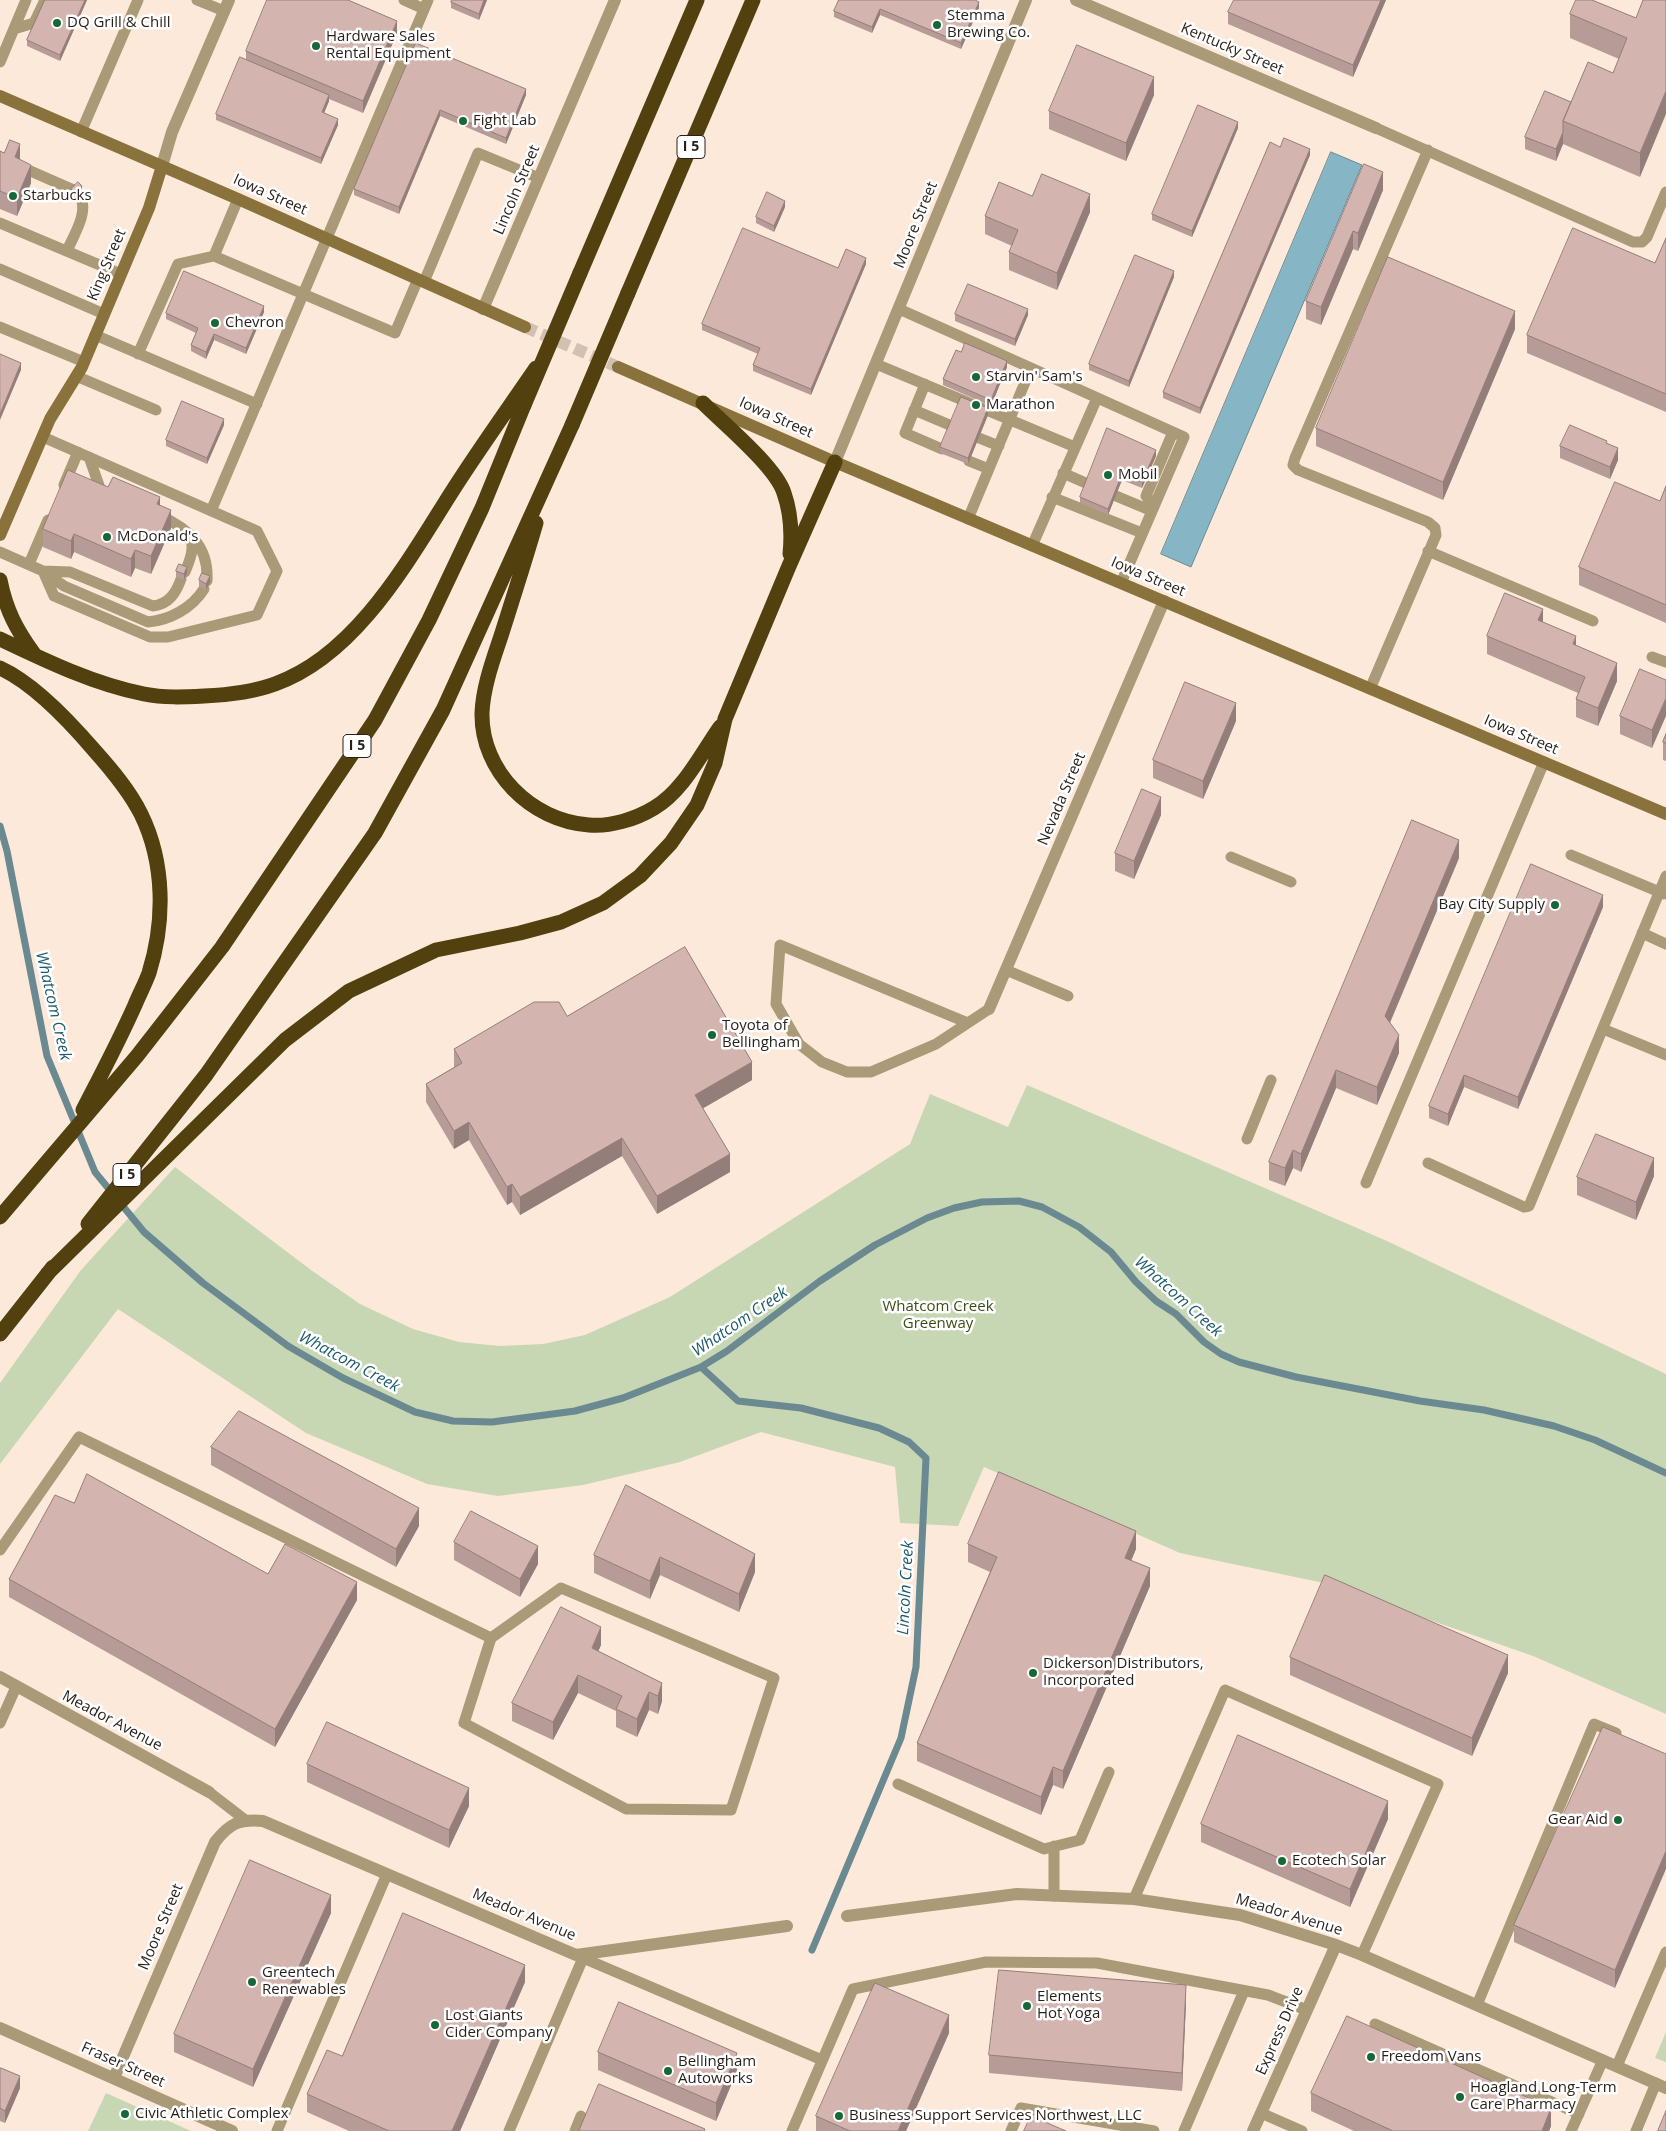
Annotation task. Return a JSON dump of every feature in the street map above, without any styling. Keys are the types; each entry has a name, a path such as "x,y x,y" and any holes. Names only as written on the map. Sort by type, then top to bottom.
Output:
{"highway":[{"name":"I 5","path":"4,1213 137,1056 222,947 375,720 429,620 482,508 519,403 545,355 697,0"},
{"name":"I 5","path":"0,1334 206,1075 375,833 443,710 572,425 753,0"},
{"path":"0,640 97,682 145,694 175,698 226,695 275,684 311,666 351,633 383,598 463,475 519,403"},
{"path":"703,403 765,463 782,489 792,533 789,566"},
{"path":"556,460 488,679 482,713 487,746 502,777 526,802 556,818 589,826 623,822 654,808 680,785 725,719"},
{"path":"47,1274 285,1040 349,991 436,950 520,933 561,922 603,903 640,876 671,843 697,805 715,763 725,719 835,462"},
{"path":"0,580 4,601 15,628 35,655"},
{"path":"0,668 14,674 73,725 115,774 141,814 155,853 159,878 161,917 149,973 121,1036 71,1134"}],"main road":[{"name":"Iowa Street","path":"0,96 327,238 525,327"},
{"name":"King Street","path":"0,535 50,419 84,362 149,208 162,166"},
{"name":"Iowa Street","path":"618,367 968,519 1666,814"}],"street":[{"name":"Lincoln Street","path":"483,309 615,0"},
{"name":"Moore Street","path":"835,462 1026,0"},
{"name":"Kentucky Street","path":"1076,0 1376,128"},
{"name":"King Street","path":"162,166 172,132 226,6"},
{"name":"Nevada Street","path":"989,1009 1164,601"},
{"name":"Meador Avenue","path":"0,1678 209,1792"},
{"name":"Moore Street","path":"114,2078 215,1842 225,1829 244,1819"},
{"name":"Meador Avenue","path":"244,1819 264,1821 579,1956 786,1926"},
{"name":"Meador Avenue","path":"847,1916 1017,1894 1134,1899 1240,1915 1362,1955 1661,2086"},
{"name":"Express Drive","path":"1253,2131 1336,1945"},
{"name":"Fraser Street","path":"0,2028 232,2131"}],"lane":[{"path":"0,62 26,0"},
{"path":"14,29 34,23 45,0"},
{"path":"81,132 138,0"},
{"path":"197,0 226,6"},
{"path":"211,511 426,4 404,0"},
{"path":"1376,128 1633,242 1642,242 1647,237 1666,192"},
{"path":"1370,689 1436,535 1435,528 1428,522 1298,470 1293,465 1294,458 1428,150"},
{"path":"138,354 178,264 214,256 395,333 421,281 478,153 539,178"},
{"path":"19,166 78,193 83,201 84,212 67,251"},
{"path":"214,256 238,199"},
{"path":"0,223 121,274"},
{"path":"0,269 104,314"},
{"path":"899,309 1184,437 1121,583"},
{"path":"0,326 84,362"},
{"path":"95,335 257,404"},
{"path":"876,364 1074,447"},
{"path":"968,519 1031,368"},
{"path":"76,376 156,410"},
{"path":"925,384 905,434 942,449"},
{"path":"1032,546 1097,398"},
{"path":"914,410 952,426"},
{"path":"43,437 257,531 277,571 257,615 168,637 150,637 54,596 43,571"},
{"path":"979,438 999,446"},
{"path":"59,495 78,452"},
{"path":"89,458 101,491 113,496"},
{"path":"969,461 989,469"},
{"path":"1063,473 1088,484"},
{"path":"1116,496 1153,508"},
{"path":"1052,497 1142,533"},
{"path":"29,564 51,512"},
{"path":"0,552 43,571 64,586 148,622 163,621 191,604 206,585 206,560 197,541 188,531 160,516"},
{"path":"43,571 70,572 153,606 162,605 176,593 192,555 192,540 188,531"},
{"path":"1428,551 1593,621"},
{"path":"1652,657 1666,662"},
{"path":"1366,1184 1544,762"},
{"path":"1571,855 1662,894"},
{"path":"1231,857 1291,882"},
{"path":"1428,1163 1524,1207 1529,1206 1642,933 1662,894 1666,876"},
{"path":"1642,933 1666,944"},
{"path":"968,1023 780,945 776,1004 800,1044 822,1062 847,1072 871,1072 936,1044 968,1023 989,1009"},
{"path":"1006,970 1068,996"},
{"path":"1603,1029 1666,1055"},
{"path":"1247,1139 1271,1080"},
{"path":"0,1550 79,1437 491,1638"},
{"path":"561,1588 774,1678 731,1810 626,1809 464,1723 491,1638 561,1588"},
{"path":"0,1723 16,1687"},
{"path":"1134,1899 1225,1690 1438,1784 1362,1955"},
{"path":"1477,2005 1594,1724 1630,1739"},
{"path":"898,1784 1044,1849 1080,1840 1109,1772"},
{"path":"209,1792 244,1819"},
{"path":"1054,1846 1054,1896"},
{"path":"277,2131 387,1874"},
{"path":"1617,2066 1666,1952"},
{"path":"509,2131 579,1956 822,2060"},
{"path":"792,2131 853,1988 986,1962 1097,1963 1268,1995 1308,2010"},
{"path":"1184,2131 1244,1991"},
{"path":"1375,2024 1579,2114"},
{"path":"1571,2131 1603,2060"},
{"path":"1636,2131 1661,2086"},
{"path":"1011,2131 1020,2108 1154,2131"},
{"path":"1261,2113 1302,2131"},
{"path":"574,2131 581,2116"}],"green space":[{"name":"Whatcom Creek Greenway","path":"1027,1085 1387,1241 1666,1374 1666,1714 1533,1656 1324,1583 1180,1553 984,1467 958,1526 900,1523 895,1467 761,1432 680,1462 583,1485 498,1496 427,1484 306,1433 118,1309 0,1464 0,1383 81,1270 175,1167 311,1270 360,1304 413,1329 459,1342 500,1346 543,1344 585,1335 670,1297 910,1144 930,1094 1008,1127"},
{"path":"1666,2032 1666,2062 1655,2058"},
{"name":"Civic Athletic Complex","path":"106,2093 191,2131 88,2131"}],"water":[{"path":"1331,152 1362,165 1191,567 1161,554"}],"building":[{"name":"DQ Grill & Chill","path":"45,0 85,0 60,55 27,40"},
{"path":"267,0 348,0 397,21 363,101 246,51"},
{"path":"452,0 484,0 479,14 451,2"},
{"name":"Stemma Brewing Co.","path":"839,0 975,0 979,2 961,43 880,9 872,27 834,11"},
{"path":"1234,0 1381,0 1353,65 1228,12"},
{"path":"1576,0 1592,0 1636,18 1643,0 1666,0 1666,91 1640,153 1563,121 1588,62 1613,73 1627,38 1570,14"},
{"path":"416,43 526,89 506,138 440,110 399,207 354,189"},
{"path":"1077,45 1154,77 1126,143 1049,111"},
{"path":"240,57 329,95 322,112 338,119 321,158 216,114"},
{"path":"1545,91 1571,102 1563,121 1563,132 1556,149 1525,137"},
{"path":"1198,105 1238,122 1192,231 1152,214"},
{"path":"1284,138 1310,149 1200,408 1163,392 1270,142 1280,147"},
{"path":"10,140 20,144 15,157 31,165 17,198 0,191 0,151 4,153"},
{"path":"1364,164 1383,172 1358,233 1353,231 1321,307 1306,301"},
{"path":"1042,174 1090,194 1057,273 1009,252 1018,230 985,216 999,182 1032,196"},
{"path":"78,182 82,186 76,193 71,189"},
{"path":"767,192 785,201 774,226 756,217"},
{"path":"743,228 838,268 846,249 866,258 811,389 753,365 760,348 702,324"},
{"path":"1573,228 1655,263 1666,238 1666,394 1527,335"},
{"path":"1135,255 1174,271 1129,381 1089,364"},
{"path":"1388,257 1515,311 1443,482 1316,428"},
{"path":"184,271 264,306 246,348 214,334 206,352 191,345 198,328 166,313"},
{"path":"968,284 1028,309 1015,339 955,314"},
{"path":"965,343 1007,361 991,400 943,379 956,350 961,352"},
{"path":"0,354 21,363 0,414"},
{"path":"961,397 988,408 968,458 940,447"},
{"path":"182,401 224,419 207,458 166,440"},
{"path":"1570,425 1607,441 1606,443 1618,448 1610,467 1560,446"},
{"path":"1107,428 1156,450 1142,482 1122,474 1108,509 1080,497"},
{"name":"McDonald's","path":"68,470 108,487 113,477 160,497 157,504 171,510 151,556 135,550 131,559 74,534 71,541 43,529"},
{"path":"1615,482 1660,501 1666,486 1666,605 1579,567"},
{"path":"179,564 187,567 184,574 176,571"},
{"path":"202,573 210,576 206,584 199,580"},
{"path":"1505,593 1543,609 1538,620 1576,636 1573,644 1617,663 1598,708 1576,699 1585,677 1487,636"},
{"path":"1640,669 1666,680 1666,698 1652,730 1620,716"},
{"path":"1185,682 1236,703 1203,781 1153,760"},
{"path":"1142,789 1161,797 1134,861 1115,853"},
{"path":"1412,820 1459,840 1385,1016 1399,1035 1377,1087 1336,1070 1301,1154 1293,1150 1285,1168 1269,1162"},
{"path":"1531,864 1603,895 1518,1097 1464,1075 1448,1114 1429,1106"},
{"path":"685,947 752,1062 695,1095 730,1154 657,1196 622,1138 520,1197 512,1184 507,1187 469,1122 454,1131 426,1084 462,1063 454,1049 534,1002 559,1002 567,1016"},
{"path":"1596,1134 1654,1158 1636,1202 1577,1177"},
{"path":"239,1411 419,1508 396,1549 211,1447"},
{"name":"Dickerson Distributors, Incorporated","path":"999,1472 1136,1531 1125,1558 1150,1568 1063,1771 1053,1767 1041,1797 917,1743 997,1557 968,1544"},
{"path":"87,1474 268,1574 285,1544 357,1582 275,1729 9,1579 55,1495 74,1503"},
{"path":"626,1485 755,1554 739,1594 660,1557 650,1581 594,1555"},
{"path":"471,1511 538,1546 520,1579 454,1542"},
{"path":"1325,1575 1508,1655 1472,1738 1290,1657"},
{"path":"561,1607 601,1627 592,1648 662,1683 658,1696 649,1692 637,1719 616,1709 622,1696 578,1675 553,1722 512,1703"},
{"path":"327,1722 469,1788 449,1830 307,1764"},
{"name":"Gear Aid","path":"1603,1727 1666,1754 1666,1851 1615,1970 1514,1925"},
{"path":"1238,1735 1388,1801 1350,1889 1201,1824"},
{"name":"Greentech Renewables","path":"250,1860 331,1895 253,2069 174,2034"},
{"name":"Lost Giants Cider Company","path":"403,1913 525,1965 452,2131 389,2131 307,2094 327,2050 342,2056"},
{"path":"999,1970 1186,1985 1182,2073 989,2055"},
{"path":"875,1983 949,2015 898,2131 850,2131 816,2116"},
{"name":"Bellingham Autoworks","path":"619,2002 737,2053 716,2103 598,2052"},
{"path":"1347,2016 1551,2108 1542,2131 1393,2131 1311,2093"},
{"path":"1,2068 20,2076 5,2111 0,2108"},
{"path":"599,2084 705,2129 704,2131 579,2131"},
{"path":"1666,2111 1666,2131 1658,2131"},
{"path":"1031,2116 1066,2131 1024,2131"}],"waterway":[{"name":"Whatcom Creek","path":"0,826 7,851 47,1056 95,1172 144,1232 203,1283 288,1346 343,1378 415,1412 453,1421 492,1422 575,1411 623,1398 701,1367 727,1351 820,1281 875,1245 927,1218 954,1208 982,1202 1019,1201 1042,1207 1079,1227 1111,1252 1136,1282 1156,1301 1176,1314 1204,1342 1221,1354 1239,1362 1296,1377 1420,1401 1484,1410 1554,1426 1595,1440 1666,1473"},
{"name":"Lincoln Creek","path":"701,1367 738,1401 801,1408 879,1428 909,1442 926,1458 916,1667 901,1738 812,1950"}],"tunnel":[{"path":"525,327 618,367"}],"place":[{"name":"DQ Grill & Chill","path":"57,23"},
{"name":"Stemma Brewing Co.","path":"937,25"},
{"name":"Hardware Sales Rental Equipment","path":"316,46"},
{"name":"Fight Lab","path":"463,121"},
{"name":"Starbucks","path":"13,196"},
{"name":"Chevron","path":"215,323"},
{"name":"Starvin' Sam's","path":"976,377"},
{"name":"Marathon","path":"976,405"},
{"name":"Mobil","path":"1108,475"},
{"name":"McDonald's","path":"107,537"},
{"name":"Bay City Supply","path":"1555,905"},
{"name":"Toyota of Bellingham","path":"712,1035"},
{"name":"Dickerson Distributors, Incorporated","path":"1033,1673"},
{"name":"Gear Aid","path":"1618,1820"},
{"name":"Ecotech Solar","path":"1282,1861"},
{"name":"Greentech Renewables","path":"252,1982"},
{"name":"Elements Hot Yoga","path":"1027,2006"},
{"name":"Lost Giants Cider Company","path":"435,2025"},
{"name":"Freedom Vans","path":"1371,2057"},
{"name":"Bellingham Autoworks","path":"668,2071"},
{"name":"Hoagland Long-Term Care Pharmacy","path":"1460,2097"},
{"name":"Civic Athletic Complex","path":"125,2114"},
{"name":"Business Support Services Northwest, LLC","path":"839,2116"}]}
